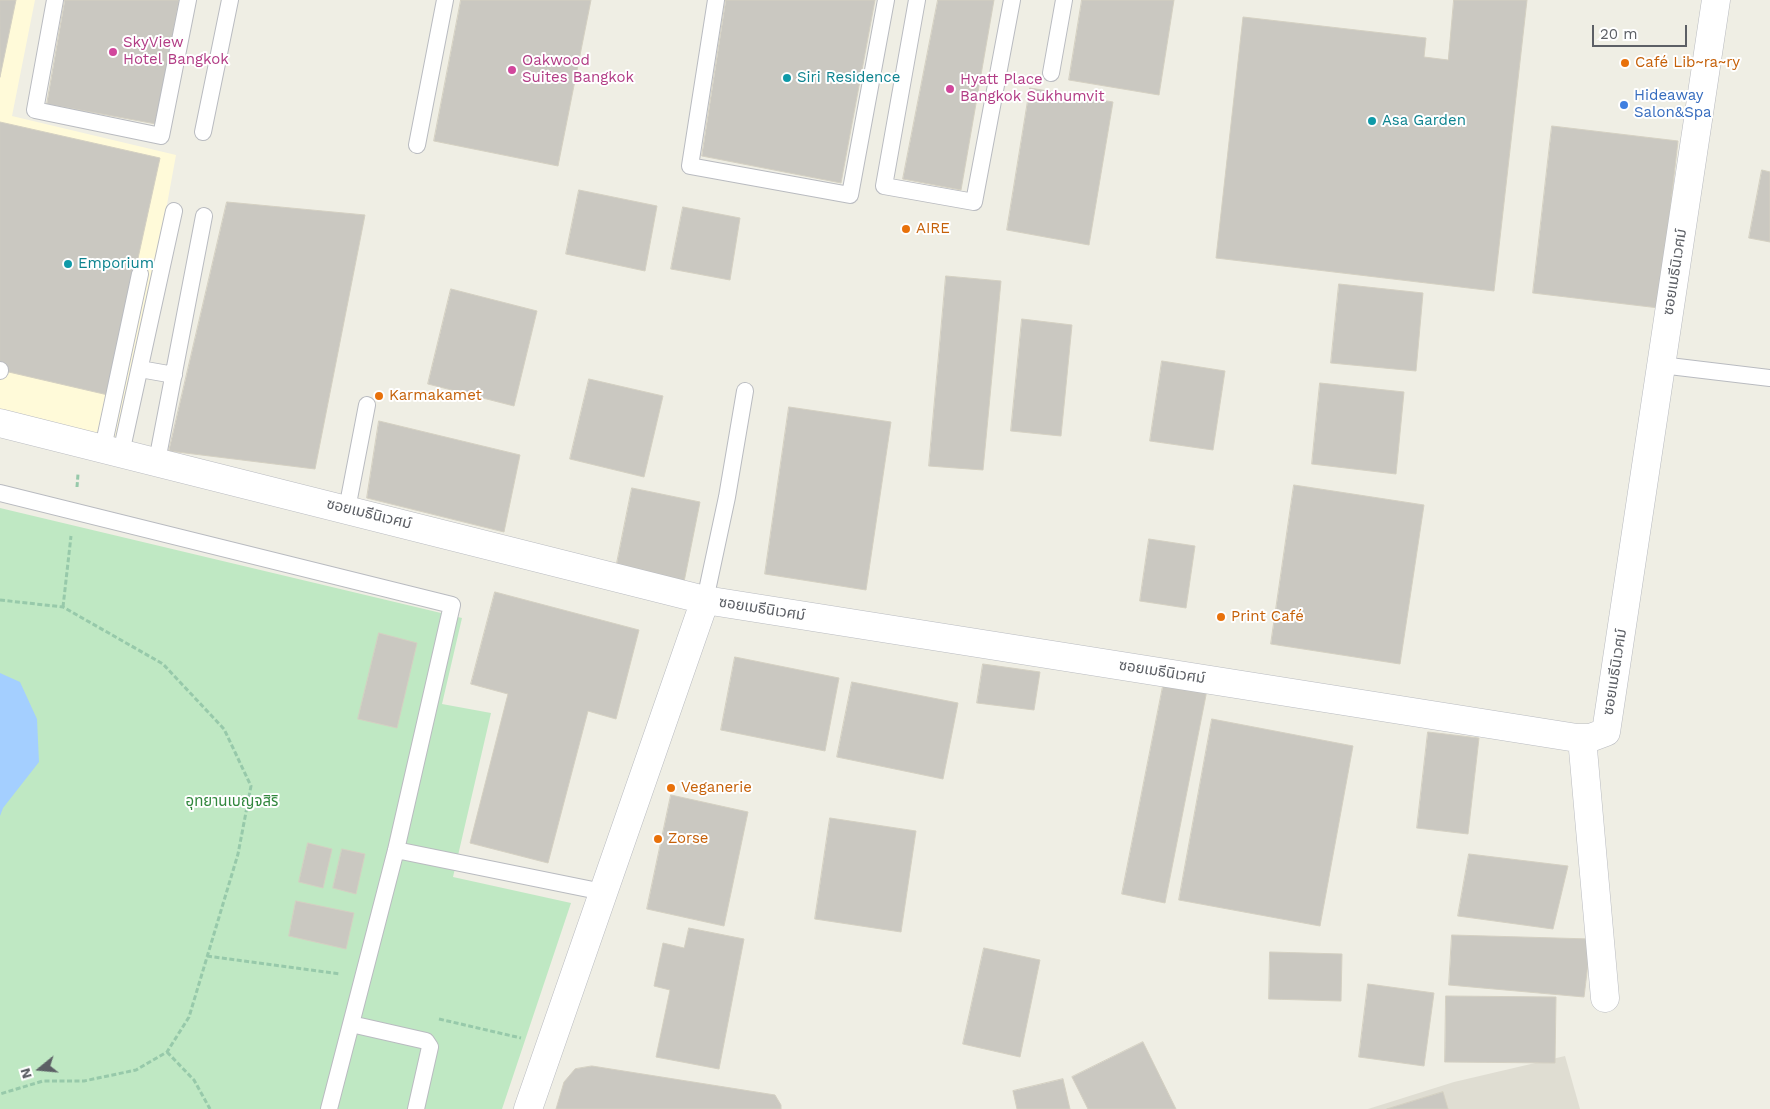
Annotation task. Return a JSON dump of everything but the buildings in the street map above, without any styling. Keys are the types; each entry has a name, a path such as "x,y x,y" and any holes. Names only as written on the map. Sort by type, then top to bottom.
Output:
{"street":[{"name":"ซอยเมธีนิเวศม์","path":"0,423 705,600 1590,738 1606,732 1661,366 1678,207 1716,0"},
{"path":"528,1109 705,600"},
{"path":"1582,738 1604,998"}],"lane":[{"path":"55,0 35,110 161,136 188,0"},
{"path":"203,132 230,0"},
{"path":"417,145 445,0"},
{"path":"716,0 690,166 850,195 886,0"},
{"path":"917,0 884,186 974,202 1012,0"},
{"path":"1051,73 1064,0"},
{"path":"112,450 140,369 174,212"},
{"path":"157,461 204,216"},
{"path":"112,450 140,274"},
{"path":"1661,366 1770,378"},
{"path":"140,369 174,375"},
{"path":"705,600 726,497 744,391"},
{"path":"347,509 367,405"},
{"path":"0,493 452,605 396,850 329,1109"},
{"path":"396,850 604,892"},
{"path":"351,1024 426,1041 430,1047 416,1109"}],"path":[{"path":"0,600 63,607 164,664 224,729 251,786 238,854 189,1017 167,1052 136,1070 84,1081 43,1081 0,1094"},
{"path":"207,956 362,978"},
{"path":"434,1018 551,1044"},
{"path":"167,1052 194,1080 210,1109"}],"shaded area":[{"name":"Emporium","path":"0,0 35,0 12,116 176,155 124,441 0,410"},
{"path":"1565,1056 1580,1109 1368,1109 1454,1082"}],"green space":[{"name":"อุทยานเบญจสิริ","path":"0,508 462,618 442,704 491,713 453,877 571,903 502,1109 0,1109"}],"water":[{"path":"0,673 20,682 37,719 39,762 3,808 0,816"}],"place":[{"name":"SkyView Hotel Bangkok","path":"113,52"},
{"name":"Café Lib~ra~ry","path":"1625,63"},
{"name":"Oakwood Suites Bangkok","path":"512,70"},
{"name":"Siri Residence","path":"787,78"},
{"name":"Hyatt Place Bangkok Sukhumvit","path":"950,89"},
{"name":"Hideaway Salon&Spa","path":"1624,105"},
{"name":"Asa Garden","path":"1372,121"},
{"name":"AIRE","path":"906,229"},
{"name":"Emporium","path":"68,264"},
{"name":"Karmakamet","path":"379,396"},
{"name":"Print Café","path":"1221,617"},
{"name":"Veganerie","path":"671,788"},
{"name":"Zorse","path":"658,839"}]}
